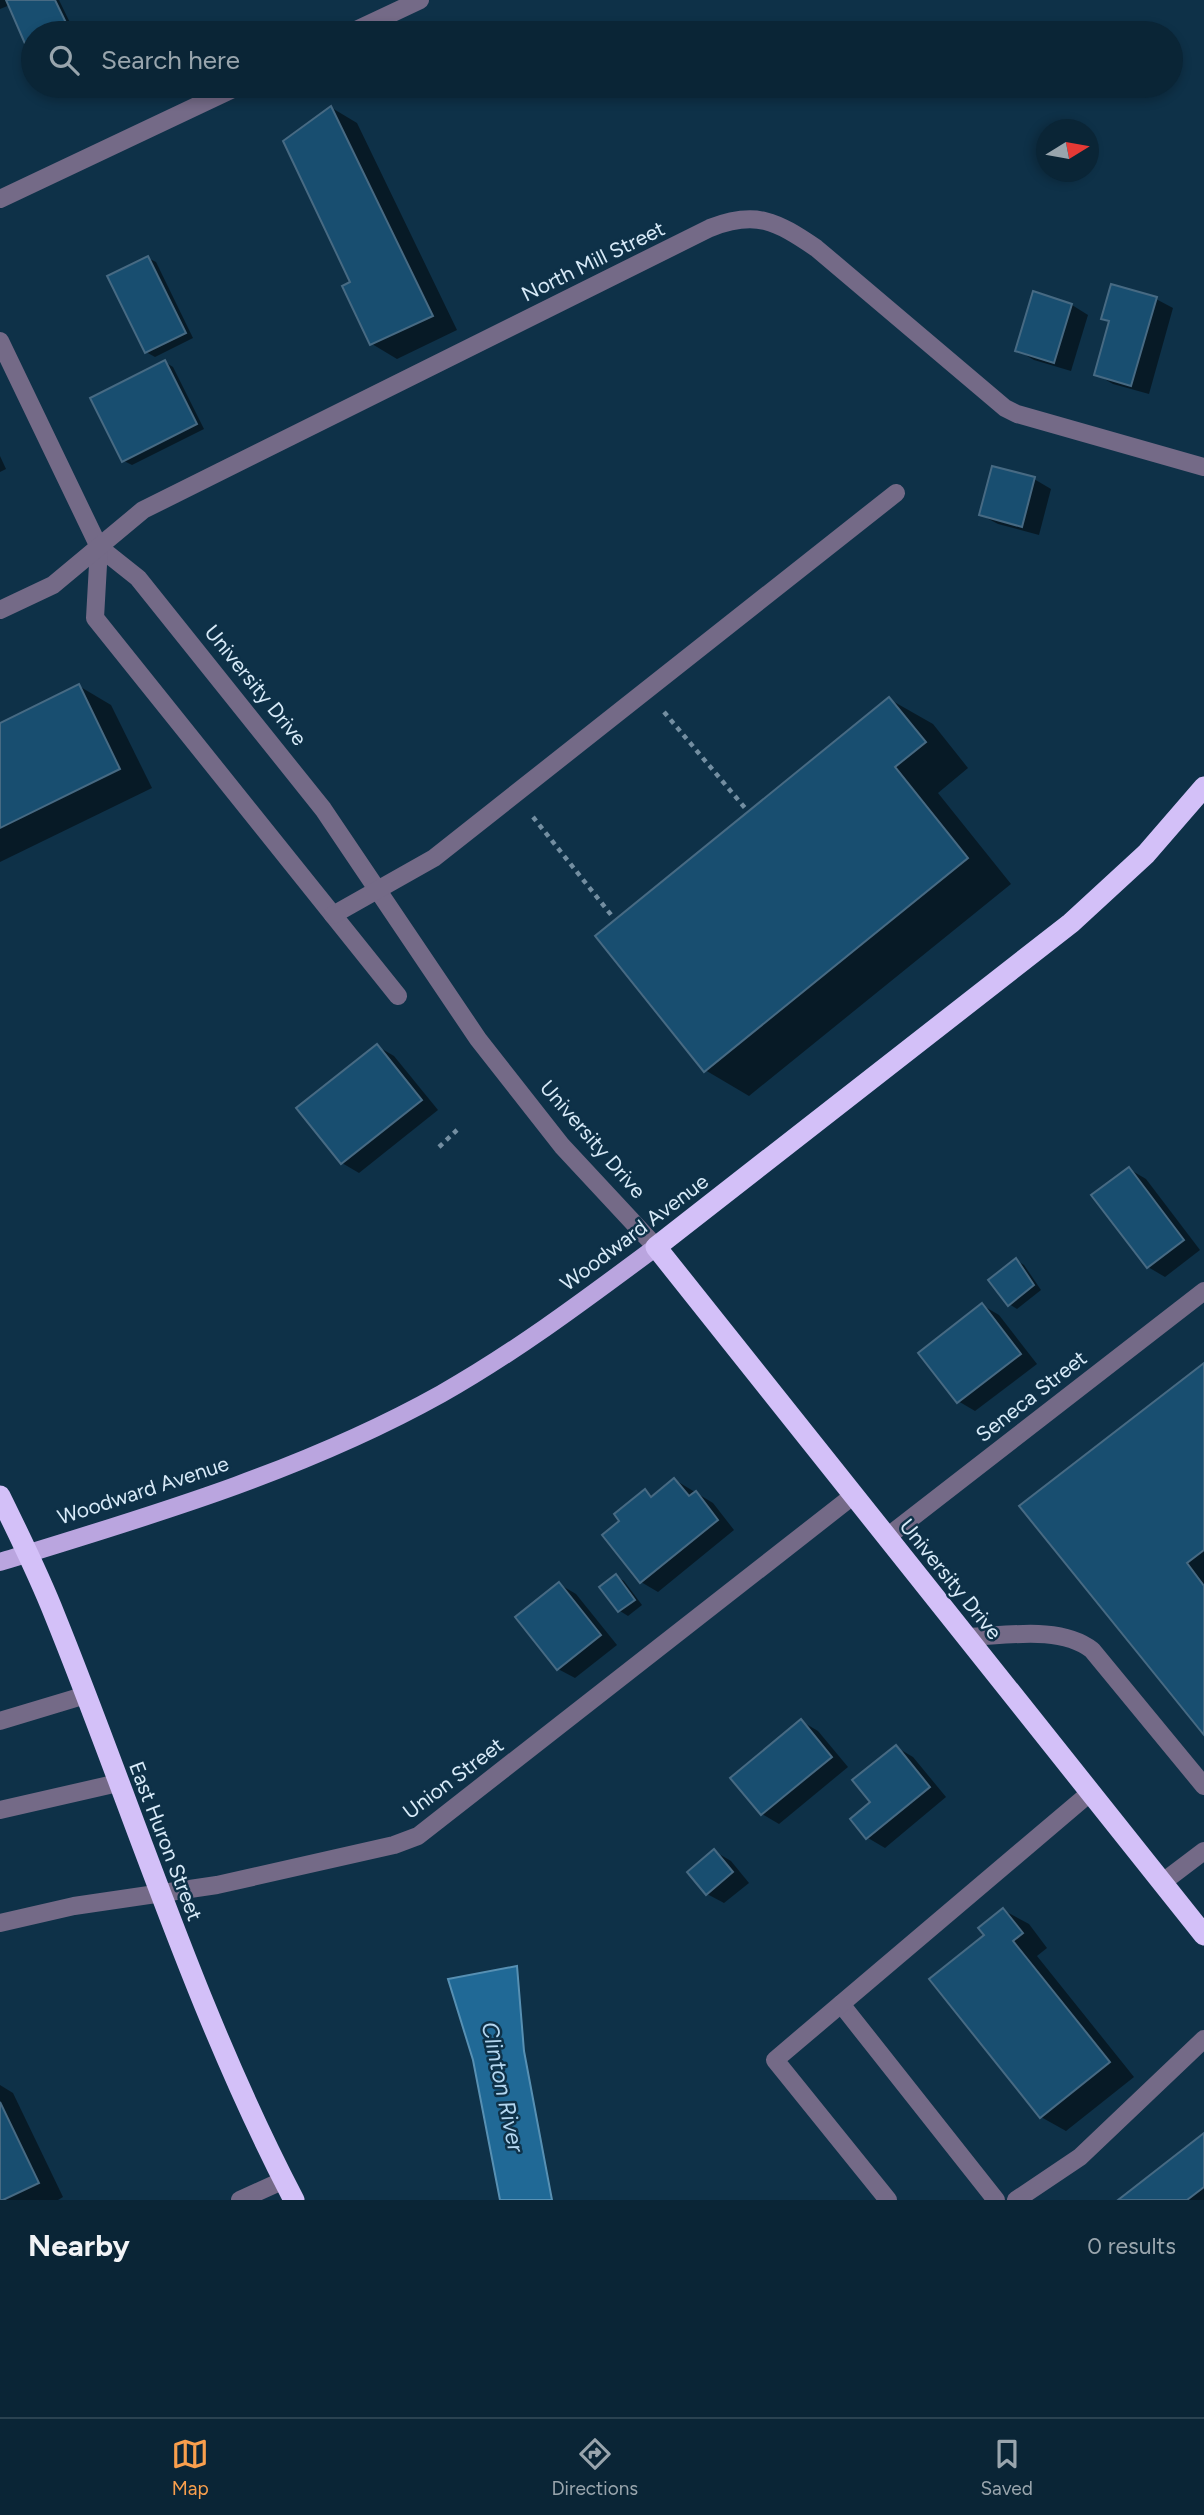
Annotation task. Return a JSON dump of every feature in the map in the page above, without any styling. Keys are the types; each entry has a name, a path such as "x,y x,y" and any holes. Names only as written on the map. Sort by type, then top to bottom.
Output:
{"highway":[{"name":"Woodward Avenue","path":"656,1247 1071,923 1146,854 1204,788"},
{"name":"University Drive","path":"656,1247 1204,1935"},
{"name":"East Huron Street","path":"0,1496 54,1613 159,1893 221,2045 294,2200"}],"main road":[{"name":"Woodward Avenue","path":"0,1562 191,1502 282,1469 376,1427 440,1394 547,1328 656,1247"}],"street":[{"path":"375,21 420,0"},
{"path":"0,199 214,98"},
{"name":"North Mill Street","path":"0,610 52,585 143,510 732,219 766,221 816,248 1005,408 1017,414 1204,467"},
{"name":"University Drive","path":"0,341 99,547 138,578 323,809 487,1050 562,1146 656,1247"},
{"path":"333,915 434,858 896,494"},
{"path":"99,547 95,618 398,996"},
{"name":"Seneca Street","path":"887,1537 1204,1291"},
{"name":"Union Street","path":"0,1923 74,1906 217,1885 394,1845 418,1836 854,1495"},
{"path":"967,1637 1057,1635 1084,1644 1092,1650 1204,1786"},
{"path":"0,1721 86,1695"},
{"path":"0,1810 118,1783"},
{"path":"888,2200 775,2060 1091,1792"},
{"path":"1163,1882 1204,1851"},
{"path":"841,2004 996,2200"},
{"path":"1016,2200 1080,2157 1204,2039"},
{"path":"240,2200 284,2180"}],"path":[{"path":"663,712 745,808"},
{"path":"533,817 612,916"},
{"path":"439,1147 457,1130"}],"water":[{"name":"Clinton River","path":"517,1966 524,2051 552,2200 500,2200 473,2060 448,1979"}],"building":[{"path":"6,0 55,0 65,21 21,21 21,34"},
{"path":"331,106 433,316 370,345 342,286 350,282 283,141"},
{"path":"148,256 186,333 145,353 107,276"},
{"path":"1111,284 1157,297 1131,386 1094,375 1109,321 1101,319"},
{"path":"1033,291 1072,304 1054,363 1015,351"},
{"path":"165,360 197,424 122,462 90,398"},
{"path":"992,466 1035,477 1022,527 979,515"},
{"path":"79,684 120,769 0,828 0,723"},
{"path":"889,697 926,742 895,767 968,858 704,1072 595,936"},
{"path":"377,1044 422,1100 341,1164 296,1108"},
{"path":"1129,1167 1184,1240 1147,1268 1091,1195"},
{"path":"1016,1258 1034,1285 1008,1306 988,1280"},
{"path":"982,1303 1021,1354 957,1403 918,1353"},
{"path":"1204,1363 1204,1550 1187,1563 1204,1586 1204,1735 1019,1506"},
{"path":"674,1478 689,1496 696,1491 718,1520 640,1583 602,1535 619,1521 614,1514 645,1489 651,1497"},
{"path":"616,1574 635,1600 618,1612 599,1587"},
{"path":"559,1582 601,1635 557,1670 515,1617"},
{"path":"801,1719 832,1757 761,1815 730,1778"},
{"path":"896,1745 930,1787 866,1839 850,1819 870,1802 852,1780"},
{"path":"714,1849 733,1872 706,1895 687,1872"},
{"path":"1003,1908 1023,1933 1013,1941 1110,2062 1040,2118 929,1979 984,1935 978,1928"},
{"path":"0,2102 39,2183 3,2200 0,2200"},
{"path":"1204,2133 1204,2187 1187,2200 1118,2200"}]}
